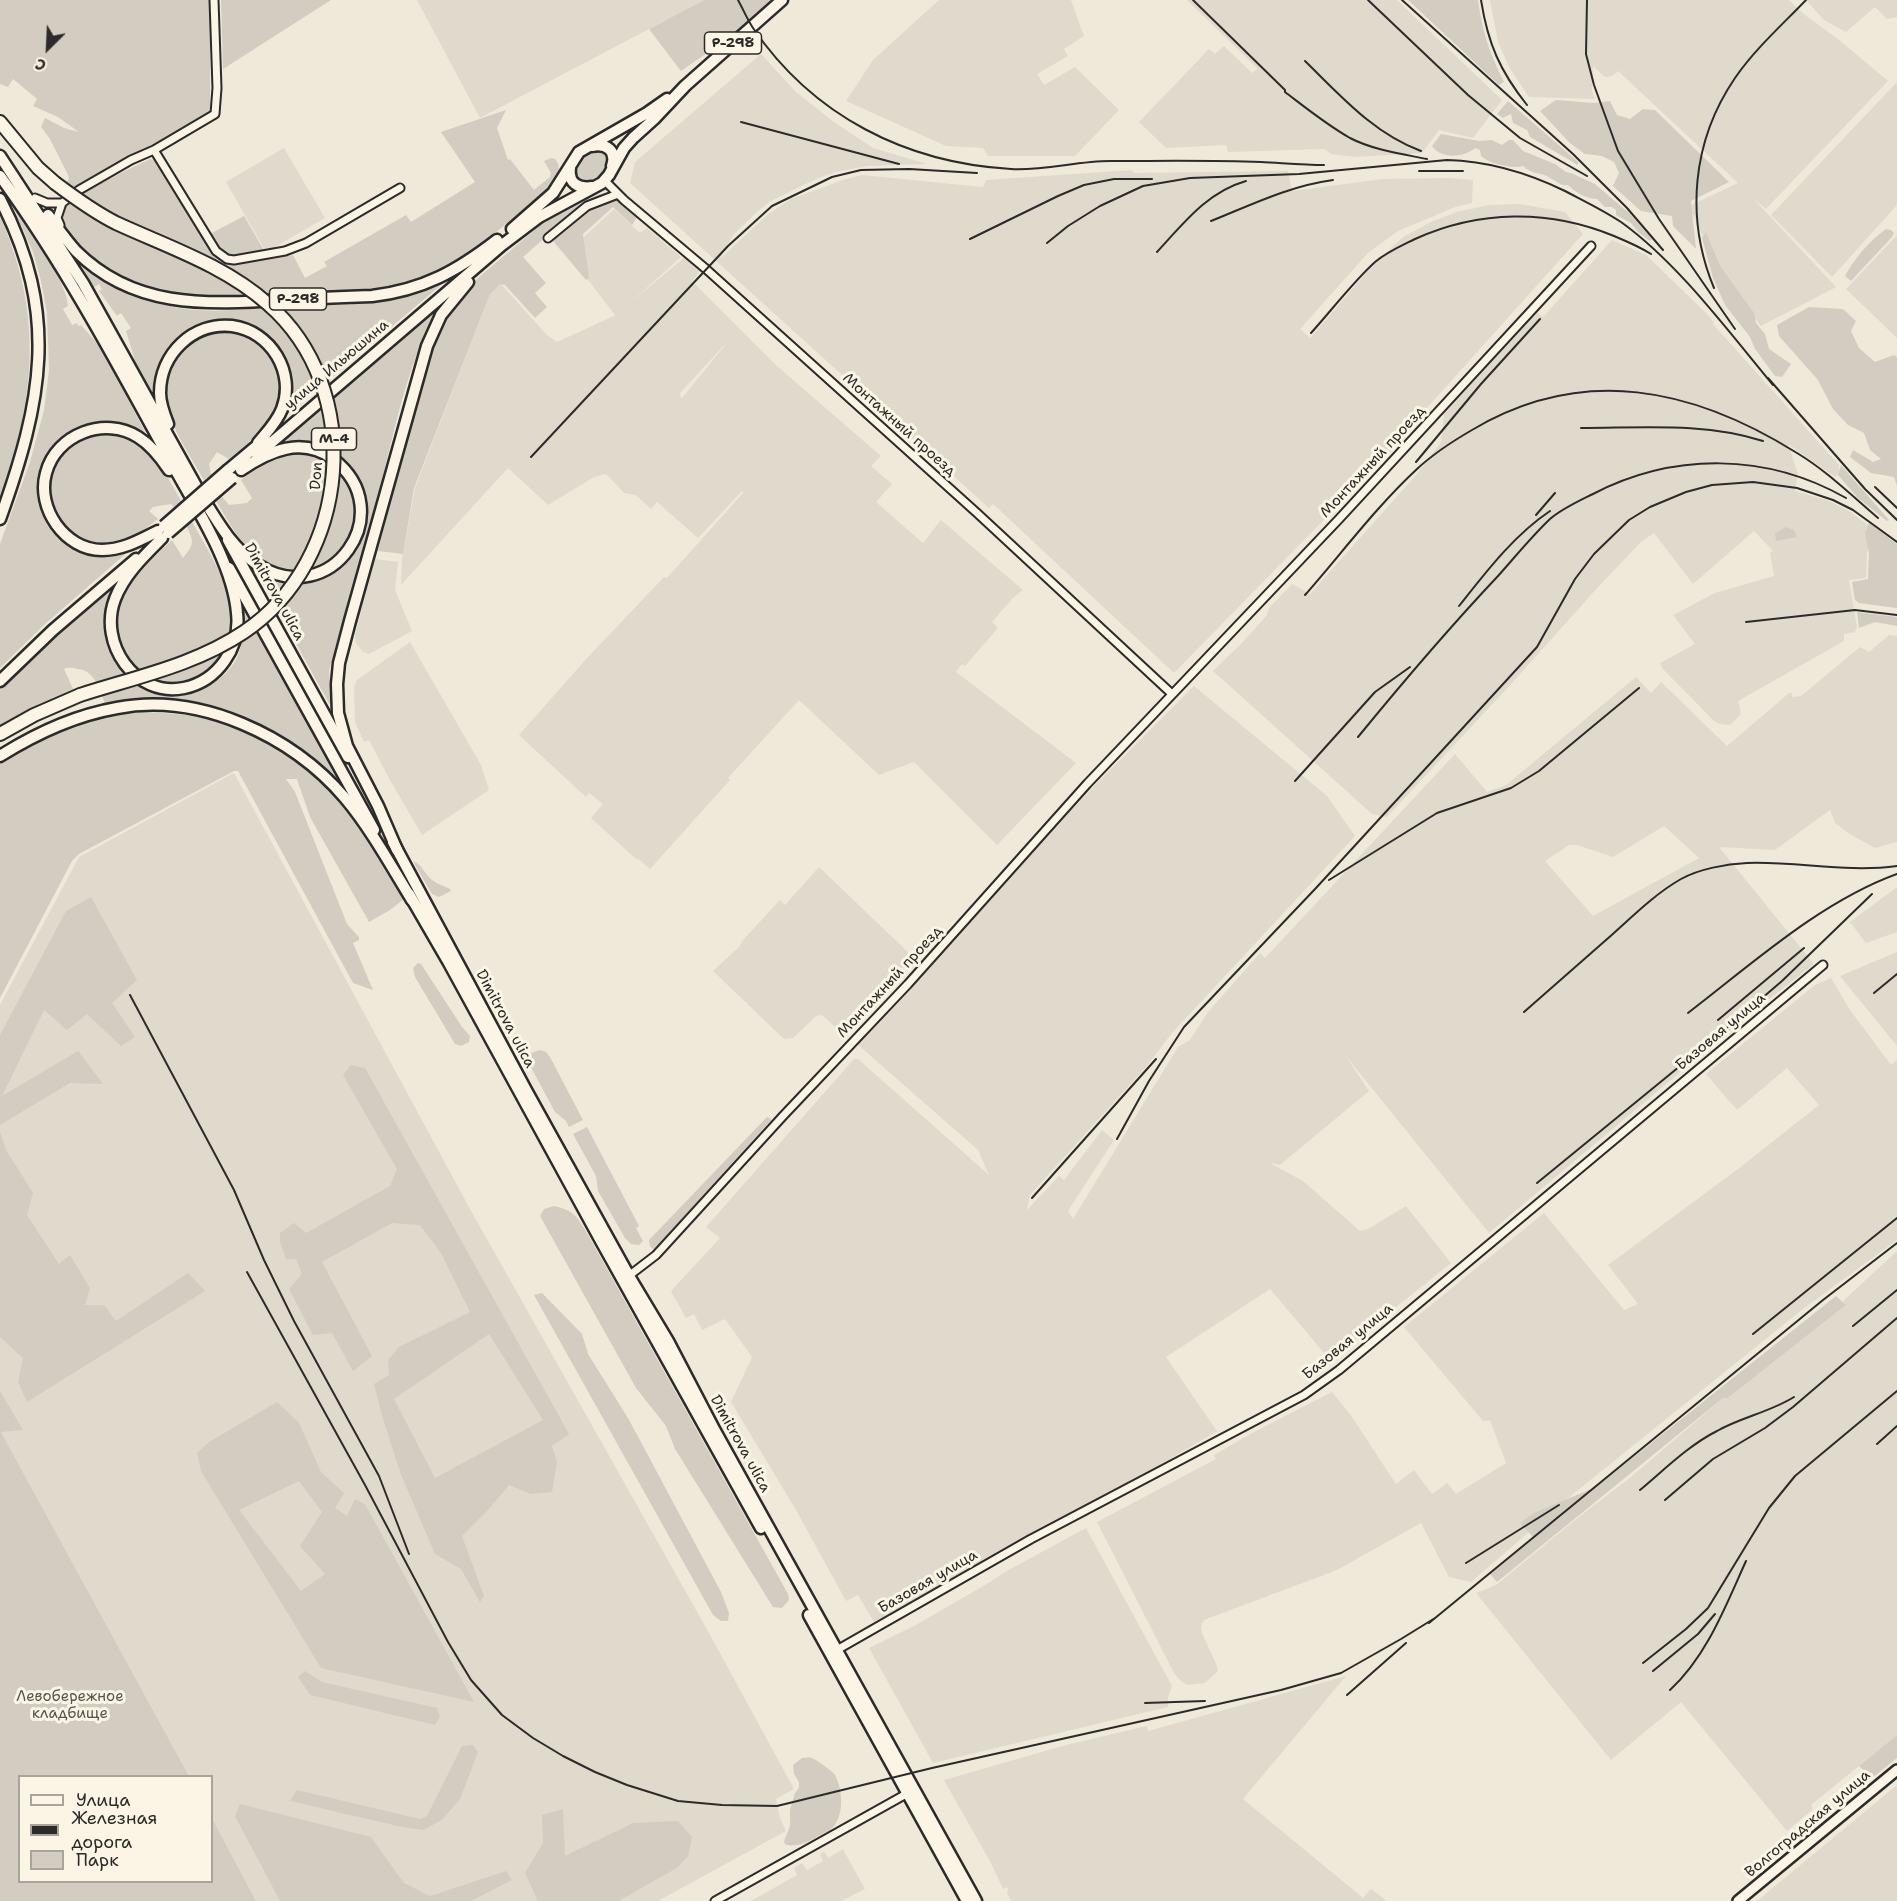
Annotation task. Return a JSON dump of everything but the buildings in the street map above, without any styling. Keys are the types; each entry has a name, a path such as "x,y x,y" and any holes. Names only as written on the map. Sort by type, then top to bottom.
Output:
{"highway":[{"name":"Don","path":"0,122 38,168 85,205 226,274 248,287 280,315 298,338 321,384 331,419 334,453 329,508 317,541 301,572 262,618 229,641 196,658 80,695 34,715 0,734"}],"main road":[{"name":"Р-298","path":"534,216 604,180 624,148 685,86 782,0"},
{"name":"Р-298","path":"534,216 557,189 579,152 647,113 685,86"},
{"path":"571,165 570,178 575,184 586,188 604,180 614,160 611,149 601,145 587,147"},
{"name":"Р-298","path":"2,160 70,244 87,260 106,274 128,285 171,299 211,303 336,298 397,292 433,281 462,266 523,224"},
{"name":"Dimitrova ulica","path":"2,160 84,284 197,498 208,530 412,900 976,1901"},
{"name":"Dimitrova ulica","path":"0,176 52,252 197,498 220,526 398,850 626,1278"},
{"path":"0,199 24,254 35,298 39,342 37,386 32,418 18,469 0,519"},
{"name":"улица Ильюшина","path":"163,532 230,474 254,447 534,216"},
{"path":"398,850 345,740 338,704 339,663 430,336 441,315 459,291 523,224"},
{"name":"улица Ильюшина","path":"230,474 241,470 302,414 523,224"},
{"path":"197,498 167,422 160,395 162,373 170,357 180,344 199,332 219,326 242,328 262,339 279,358 286,382 284,402 276,422 254,447"},
{"path":"163,532 128,546 111,549 92,549 72,540 52,519 45,500 45,476 53,457 69,440 85,431 106,428 123,431 139,437 149,446 197,498"},
{"path":"220,526 237,546 259,565 276,574 291,577 307,576 331,567 347,553 357,535 361,511 358,492 347,472 327,455 307,448 290,447 272,452 241,470"},
{"name":"Р-298","path":"163,532 136,564 118,591 112,608 111,630 113,642 122,660 135,675 148,684 178,689 192,685 216,671 230,653 236,634 238,615 234,595 208,530"},
{"name":"Р-298","path":"0,674 50,627 163,532"},
{"name":"Р-298","path":"0,681 53,630 163,532"},
{"path":"0,756 44,732 118,708 145,706 181,708 232,720 268,736 321,772 364,823 412,900"},
{"name":"Dimitrova ulica","path":"834,1652 967,1901"},
{"name":"Волгоградская улица","path":"1738,1901 1897,1770"}],"street":[{"path":"35,198 47,203 62,203 131,160 154,150 215,114 217,88 214,0"},
{"path":"154,150 216,251 227,259 234,260 285,251 306,243 400,188"},
{"name":"Монтажный проезд","path":"604,180 968,506 1172,694"},
{"path":"548,238 587,206 618,194"},
{"path":"62,203 57,218 70,244"},
{"name":"Монтажный проезд","path":"626,1278 663,1247 908,984 1087,784 1339,519 1591,246"},
{"name":"Базовая улица","path":"834,1652 1031,1539 1304,1395 1339,1370 1823,965"},
{"path":"715,1901 908,1793"}],"shaded area":[{"path":"417,0 704,0 480,118"},
{"path":"939,0 1071,0 1084,36 1064,49 1068,56 1037,74 1044,85 1075,67 1119,110 1075,156 988,156 983,148 946,146 846,101 873,60"},
{"path":"1187,0 1397,0 1502,100 1473,138 1439,130 1422,153 1356,157 1331,154 1324,149 1228,152 1226,145 1166,148 1139,122 1209,49 1215,54 1224,46 1252,73 1258,69"},
{"path":"1490,0 1789,0 1839,40 1888,81 1766,209 1752,197 1836,287 1761,326 1717,268 1689,206 1738,183 1618,71 1612,76 1605,77 1593,66 1592,91 1595,99 1529,97 1510,69 1498,42"},
{"path":"1806,0 1897,0 1897,17 1887,19 1875,7 1846,32 1824,20"},
{"path":"761,54 796,92 834,122 873,148 927,164 867,166 818,178 771,201 758,211 733,235 720,259 767,215 791,199 862,175 983,187 986,180 1132,170 1134,173 1288,171 1292,191 1383,179 1473,180 1472,203 1455,207 1398,231 1368,253 1300,329 1310,338 1372,266 1403,237 1431,222 1457,212 1489,205 1520,204 1565,212 1583,234 1409,428 1405,425 1395,437 1395,447 1174,673 993,504 989,508 630,183 635,162"},
{"path":"1897,82 1897,205 1832,277 1771,215"},
{"path":"284,148 325,218 266,252 226,182"},
{"path":"614,209 640,233 647,228 681,257 631,302 685,257 701,270 692,281 777,366 881,456 871,466 892,484 876,502 923,543 941,520 1023,590 992,622 998,628 965,666 962,664 956,672 1076,763 997,845 914,762 879,775 799,700 650,869 591,818 603,804 589,793 586,797 519,735 588,657 664,577 667,578 743,493 742,491 698,538 657,502 651,509 636,495 624,493 606,474 594,477 548,505 508,468 401,585 402,559 415,488 490,293 500,283 547,335 557,342 615,315 568,254","holes":["730,339 682,398 680,393"]},
{"path":"1897,235 1897,338 1846,289"},
{"path":"1612,240 1646,255 1705,312 1714,322 1713,324 1839,465 1839,473 1835,477 1788,444 1798,474 1795,491 1827,500 1849,511 1876,531 1879,538 1867,552 1866,578 1849,580 1857,627 1855,632 1844,634 1844,641 1738,701 1741,714 1730,725 1720,724 1714,721 1662,668 1660,663 1695,644 1673,615 1715,593 1774,576 1770,553 1773,551 1754,531 1693,584 1654,533 1642,541 1599,586 1387,817 1372,814 1213,671 1241,644 1267,615 1269,608 1292,584 1310,594 1417,474 1441,442 1444,414 1536,312 1543,317"},
{"path":"375,559 398,562 395,590 412,631 369,654 363,652 356,643 355,635"},
{"path":"1889,635 1897,636 1897,842 1875,848 1835,823 1830,810 1775,850 1719,847 1814,964 1729,1031 1489,1233 1345,1055 1369,1091 1280,1165 1270,1163 1303,1181 1360,1231 1368,1229 1406,1206 1451,1263 1330,1360 1270,1289 1166,1357 1217,1431 1145,1474 874,1622 858,1595 846,1601 796,1510 731,1402 752,1357 725,1319 702,1330 694,1314 686,1318 671,1291 720,1238 706,1227 854,1059 858,1059 989,1175 978,1150 857,1044 908,993 997,890 1094,786 1194,686 1327,796 1355,836 1172,1033 1146,1067 1030,1195 1027,1210 1059,1176 1064,1180 1102,1130 1114,1140 1068,1211 1073,1219 1178,1047 1190,1040 1208,1012 1260,953 1265,958 1455,754 1487,792 1506,785 1636,677 1651,693 1661,682 1727,746 1789,693 1792,693 1792,697 1801,696 1860,647 1869,652","holes":["1664,826 1699,858 1593,916 1545,861 1569,845 1577,845 1613,857"]},
{"path":"410,642 481,765 489,790 422,835 369,740 364,742 355,722 354,687 357,680"},
{"path":"234,773 470,1209 709,1633 794,1789 776,1799 780,1818 786,1831 658,1901 256,1901 213,1820 213,1775 188,1775 0,1430 0,1005 79,857"},
{"path":"819,867 913,957 843,1034 822,1015 816,1016 793,1038 784,1039 713,971 740,946 780,900 785,905"},
{"path":"1897,887 1897,932 1866,943 1850,922"},
{"path":"1897,952 1897,1046 1840,976"},
{"path":"1831,978 1850,1010 1891,1065 1897,1060 1897,1240 1803,1309 1573,1494 1471,1582 1449,1577 1421,1523 1337,1570 1204,1620 1201,1626 1202,1633 1218,1671 1205,1683 1187,1685 1181,1681 1174,1673 1097,1522 1216,1459 1214,1455 1254,1432 1332,1392 1350,1414 1396,1484 1414,1470 1432,1494 1447,1483 1456,1494 1506,1463 1490,1420 1483,1421 1404,1327 1544,1213 1624,1310 1638,1304 1608,1265 1738,1169 1819,1105 1787,1068 1737,1110 1706,1074 1815,985"},
{"path":"1897,1251 1897,1735 1811,1805 1813,1809 1787,1831 1681,1702 1611,1760 1476,1593 1496,1585 1631,1477 1723,1398 1728,1398 1846,1305 1843,1301"},
{"path":"1086,1528 1172,1686 1168,1697 1168,1707 933,1763 869,1648 916,1625 1005,1572"},
{"path":"1346,1676 1243,1799 1363,1898 1371,1889 1387,1901 1011,1901 1007,1887 1003,1889 991,1863 944,1780 1066,1745 1147,1726 1148,1731"},
{"path":"1897,1785 1897,1901 1757,1901"},
{"path":"843,1849 865,1889 841,1901 751,1901 797,1875 794,1868 802,1863 807,1870 823,1861 820,1854 824,1851 828,1858"}],"green space":[{"path":"0,0 210,0 210,112 158,146 121,162 74,187 67,182 68,175 50,139 41,127 45,118 64,128 79,132 58,117 33,106 37,99 13,79 8,87 0,84"},
{"path":"221,0 331,0 223,69"},
{"path":"704,0 774,0 736,33 681,71 649,29"},
{"path":"1408,0 1478,0 1487,42 1504,82 1499,85"},
{"path":"1556,100 1594,103 1610,101 1617,115 1630,119 1643,109 1655,110 1729,182 1691,201 1696,249 1673,226 1672,216 1641,211 1613,186 1619,173 1614,162 1602,156 1585,154 1570,143 1540,111"},
{"path":"1508,101 1578,162 1578,165 1530,137 1527,130 1513,123 1511,114 1503,118 1497,114"},
{"path":"506,110 497,128 508,160 510,159 534,190 550,177 551,173 544,161 555,159 559,169 552,186 460,258 418,279 396,286 369,290 225,297 159,290 128,280 100,264 75,241 62,222 64,209 79,196 150,159 169,164 210,234 244,216 269,259 293,255 305,278 327,266 324,262 406,215 411,222 475,182 441,132"},
{"path":"1441,134 1479,141 1492,140 1502,145 1513,140 1523,151 1595,184 1629,213 1652,239 1650,241 1631,223 1616,215 1616,210 1612,207 1605,207 1597,199 1578,193 1568,185 1560,184 1523,166 1513,167 1495,163 1481,156 1480,150 1475,148 1459,155 1441,153 1432,146"},
{"path":"598,150 603,151 609,157 603,174 594,180 577,180 578,165 588,154"},
{"path":"610,193 618,197 637,217 632,225 613,207 583,234 589,278 586,280 548,235 523,257 546,283 535,293 547,307 535,318 505,285 500,284 490,294 414,488 403,554 378,551 409,424 432,346 448,314 461,295 479,277 543,223 599,194"},
{"path":"11,203 45,254 61,283 68,306 63,309 72,325 77,323 78,326 81,325 103,350 147,436 114,423 85,425 63,438 47,459 40,484 42,510 53,533 76,550 90,554 110,555 130,550 45,624 0,668 0,544 30,462 44,410 49,370 47,313 41,281 33,252"},
{"path":"0,216 14,253 23,289 29,323 30,358 21,426 0,499"},
{"path":"1886,229 1894,233 1892,237 1851,281 1845,276 1853,263 1868,244"},
{"path":"1706,232 1720,266 1754,313 1756,323 1765,334 1769,349 1791,364 1782,377 1775,376 1755,349 1750,337 1725,305 1713,278 1702,238"},
{"path":"69,249 135,292 159,303 191,310 367,303 405,296 441,282 442,284 330,379 331,385 314,393 285,416 292,387 288,362 275,342 256,328 233,321 208,322 185,332 163,358 155,396 136,364 126,331 131,328 121,313 117,316 99,291 102,289 99,284 93,288"},
{"path":"445,298 421,343 404,392 329,671 332,703 330,705 256,571 273,580 285,583 310,582 332,573 349,557 360,538 365,516 363,493 353,472 335,455 305,443 273,446"},
{"path":"1809,307 1843,309 1856,321 1851,331 1859,348 1875,362 1894,355 1897,357 1897,486 1894,477 1871,473 1850,457 1853,450 1873,462 1881,459 1870,450 1864,433 1848,425 1833,409 1818,380 1779,336 1777,325"},
{"path":"228,331 258,343 266,350 272,358 279,377 279,398 267,423 246,445 229,459 217,452 209,464 211,475 204,480 171,418 166,402 166,386 169,370 184,348 207,334"},
{"path":"106,433 134,442 145,449 161,468 183,504 177,510 171,504 153,507 149,511 158,519 124,541 93,544 72,535 58,518 51,498 52,476 60,456 78,441"},
{"path":"286,452 306,452 324,460 345,481 352,498 355,515 352,532 345,547 333,560 317,568 284,569 261,560 241,540 215,499 220,494 229,505 247,503 252,498 241,480 262,463"},
{"path":"1841,465 1889,520 1887,521 1858,498 1838,475"},
{"path":"191,520 226,588 232,615 231,638 221,660 206,673 188,682 163,685 139,672 120,645 116,628 118,611 134,580 172,540 183,558 192,542 186,525"},
{"path":"1869,523 1897,544 1897,608 1859,603 1855,600 1852,582 1868,579 1869,553 1865,533"},
{"path":"1786,527 1794,530 1797,537 1776,541 1775,533"},
{"path":"119,580 107,605 105,634 117,666 131,683 153,692 179,695 216,682 226,673 239,654 244,628 242,606 345,790 324,769 283,738 253,723 227,713 106,705 93,678 78,669 64,669 73,689 30,708 0,725 0,689 28,660"},
{"path":"1857,612 1897,617 1897,626 1875,622 1859,628"},
{"path":"142,712 211,719 249,733 300,763 340,802 374,849 404,899 369,922 310,817 297,779 286,779 295,792 347,924 359,937 359,940 353,943 373,990 353,983 238,771 234,771 79,854 72,861 0,998 0,760 68,727 104,717"},
{"path":"414,861 430,878 451,891 439,897 432,894"},
{"path":"91,897 137,980 112,1003 135,1037 121,1046 87,1014 67,1030 44,1010 2,1096 78,1051 103,1084 70,1083 0,1125 0,1035 66,911"},
{"path":"418,963 421,964 470,1036 469,1042 461,1046 455,1044 415,977 413,968"},
{"path":"540,1050 546,1052 550,1057 583,1120 569,1127 566,1121 555,1112 527,1060 531,1053"},
{"path":"351,1065 365,1068 569,1434 552,1446 557,1462 552,1492 531,1494 509,1485 462,1536 484,1596 480,1602 461,1569 435,1554 400,1472 374,1384 389,1375 388,1360 399,1347 470,1312 441,1253 420,1225 392,1223 322,1262 372,1356 353,1371 332,1333 313,1335 289,1289 302,1274 296,1259 286,1259 280,1242 280,1233 294,1223 306,1233 390,1186 397,1169 343,1075","holes":["489,1334 543,1420 435,1478 394,1399"]},
{"path":"767,1117 771,1120 653,1249 649,1240"},
{"path":"587,1127 639,1226 636,1228 643,1241 639,1245 631,1244 625,1238 598,1191 596,1176 573,1134"},
{"path":"0,1132 6,1150 33,1193 27,1215 59,1264 70,1255 90,1288 85,1305 104,1305 116,1321 188,1273 205,1291 27,1402 18,1382 23,1358 0,1337"},
{"path":"554,1206 574,1215 587,1233 788,1594 789,1600 782,1608 773,1607 675,1449 666,1426 636,1388 540,1216 544,1209"},
{"path":"542,1293 582,1334 588,1354 628,1418 721,1592 729,1613 728,1621 721,1621 713,1615 534,1295"},
{"path":"1836,1296 1846,1305 1728,1398 1723,1398 1497,1582 1490,1574 1534,1538 1520,1523 1536,1512 1596,1487"},
{"name":"Левобережное кладбище","path":"0,1391 23,1430 1,1432 188,1775 18,1775 18,1883 213,1883 213,1820 256,1901 0,1901"},
{"path":"277,1402 299,1423 321,1472 344,1493 335,1508 347,1516 355,1499 365,1504 474,1702 321,1668 201,1471 197,1453 209,1442","holes":["299,1481 322,1512 300,1546 325,1574 301,1591 239,1510"]},
{"path":"305,1671 322,1682 437,1708 440,1717 435,1725 310,1695 298,1677"},
{"path":"1897,1735 1897,1758 1872,1778 1859,1766"},
{"path":"473,1745 478,1752 460,1799 442,1820 423,1830 290,1801 297,1790 420,1819 427,1816 462,1746"},
{"path":"802,1758 814,1759 835,1775 840,1788 841,1804 838,1818 830,1830 808,1842 790,1845 785,1844 784,1841 790,1826 790,1810 795,1793 799,1788 793,1765"},
{"path":"240,1804 371,1837 404,1883 430,1896 506,1871 512,1880 471,1901 280,1901 235,1816"},
{"path":"563,1809 565,1856 633,1823 678,1821 692,1837 688,1856 677,1868 618,1901 538,1901 525,1873 543,1843 542,1815"}],"railway":[{"path":"738,0 753,28 777,59 833,110 899,145 935,157 972,165 1011,169 1035,169 1110,161 1223,161 1324,165"},
{"path":"1193,0 1285,92 1333,128 1368,146 1427,159"},
{"path":"1368,0 1468,95 1520,138 1587,176"},
{"path":"1402,0 1573,154 1627,208 1663,250"},
{"path":"1481,0 1487,30 1496,56 1509,80 1527,105"},
{"path":"1587,0 1586,54 1594,85 1618,151 1659,219 1735,329"},
{"path":"1714,288 1699,235 1697,207 1702,154 1710,128 1721,102 1743,67 1806,0"},
{"path":"1305,61 1373,124 1421,151"},
{"path":"741,122 899,164"},
{"path":"1047,243 1068,226 1100,206 1143,186 1190,178 1299,174 1447,160 1478,163 1522,174 1551,185 1621,222 1682,277 1773,385"},
{"path":"531,457 728,246 772,206 832,177 861,170 909,169 977,173"},
{"path":"1419,171 1463,171"},
{"path":"970,239 1084,185 1114,179 1152,179"},
{"path":"1211,221 1286,191 1333,180"},
{"path":"1157,252 1186,220 1208,201 1232,186 1246,181"},
{"path":"1311,333 1359,278 1380,258 1415,239 1464,222 1514,216 1564,221 1614,236 1651,254"},
{"path":"1416,462 1481,384 1540,319"},
{"path":"1768,378 1865,489 1897,520"},
{"path":"1305,595 1387,499 1417,469 1450,443 1514,409 1555,397 1596,391 1637,392 1678,400 1718,413 1758,431 1808,460 1878,518"},
{"path":"1581,428 1696,429 1719,431 1763,441"},
{"path":"1358,737 1444,635 1543,526 1560,511 1593,494 1624,480 1656,471 1688,465 1720,463 1785,472 1816,483 1846,498"},
{"path":"1117,1139 1149,1081 1184,1027 1316,888 1537,647 1575,579 1594,554 1629,520 1650,507 1686,492 1712,485 1753,482 1797,488 1833,500 1853,510 1897,542"},
{"path":"1875,487 1897,508"},
{"path":"1536,515 1555,493"},
{"path":"1459,606 1512,543 1550,511"},
{"path":"1746,622 1855,610 1897,615"},
{"path":"1295,781 1375,692 1410,667"},
{"path":"1329,880 1437,813 1511,788 1539,771 1639,688"},
{"path":"1524,1012 1651,900 1671,885 1696,872 1747,863 1840,868 1897,866"},
{"path":"1688,1013 1814,917 1869,886 1897,874"},
{"path":"1537,1183 1782,981 1872,894"},
{"path":"1718,1020 1804,948"},
{"path":"1874,993 1897,974"},
{"path":"130,995 234,1190 264,1260 294,1321 379,1476 409,1554"},
{"path":"1032,1198 1156,1059"},
{"path":"1753,1334 1897,1218"},
{"path":"1429,1623 1823,1300 1897,1243"},
{"path":"247,1272 365,1485 448,1642 471,1680 502,1715 563,1756 627,1785 678,1801 777,1806 932,1768 1281,1690 1341,1673 1435,1618"},
{"path":"1853,1326 1897,1290"},
{"path":"1665,1500 1713,1459 1765,1428 1793,1407 1897,1318"},
{"path":"1643,1663 1686,1629 1708,1608 1769,1508 1795,1476 1897,1391"},
{"path":"1640,1490 1697,1443 1727,1426 1794,1397"},
{"path":"1877,1444 1897,1426"},
{"path":"1466,1563 1559,1505"},
{"path":"1670,1690 1695,1662 1705,1646 1746,1561"},
{"path":"1653,1671 1698,1634 1715,1614"},
{"path":"1347,1695 1406,1643"},
{"path":"1145,1703 1205,1701"}]}
